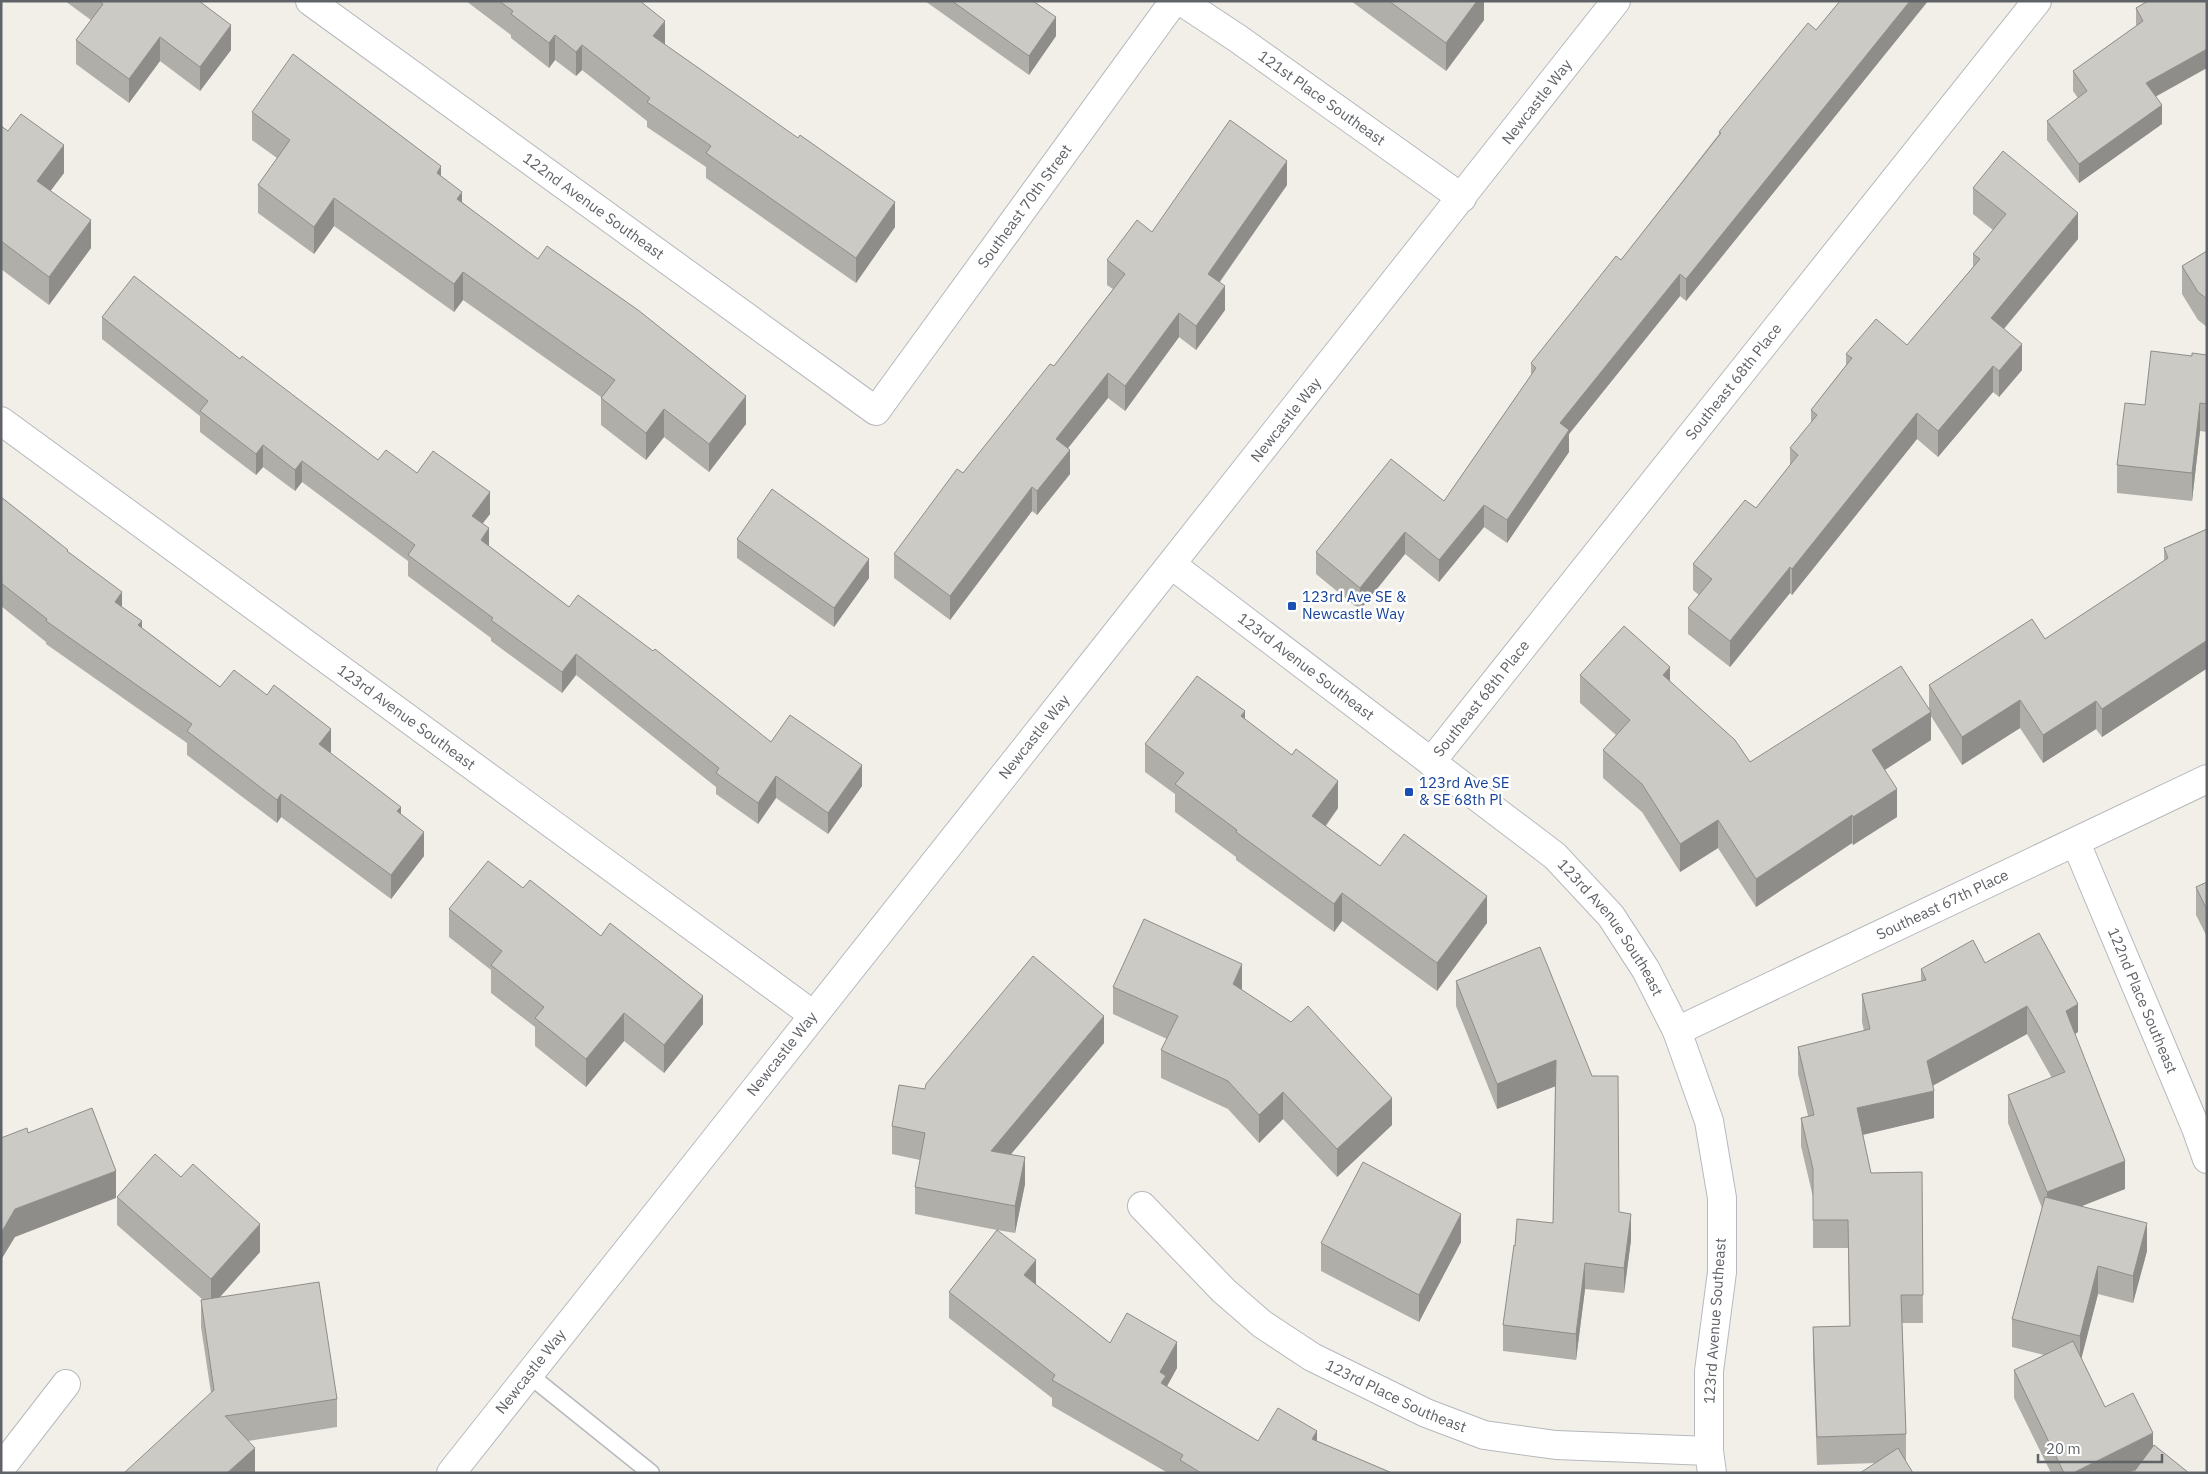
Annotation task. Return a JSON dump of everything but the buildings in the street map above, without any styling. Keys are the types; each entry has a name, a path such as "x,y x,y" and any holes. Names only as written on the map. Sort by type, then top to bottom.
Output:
{"street":[{"name":"122nd Avenue Southeast","path":"310,1 876,411"},
{"name":"Southeast 70th Street","path":"876,411 1174,1"},
{"name":"121st Place Southeast","path":"1180,1 1237,38 1462,198"},
{"name":"Newcastle Way","path":"451,1473 812,1014 1172,565 1616,1"},
{"name":"Southeast 68th Place","path":"1432,762 2038,1"},
{"name":"123rd Avenue Southeast","path":"1,421 812,1014"},
{"name":"123rd Avenue Southeast","path":"1172,565 1555,856 1611,916 1646,970 1677,1031 1709,1121 1722,1198 1722,1272 1709,1371 1710,1462"},
{"name":"Southeast 67th Place","path":"1677,1031 2207,779"},
{"name":"122nd Place Southeast","path":"2076,842 2196,1128 2207,1159"},
{"name":"123rd Place Southeast","path":"1142,1206 1224,1291 1262,1324 1312,1356 1426,1413 1484,1435 1710,1462"},
{"path":"1,1468 66,1384"}],"lane":[{"path":"528,1374 651,1473"}],"place":[{"name":"123rd Ave SE & Newcastle Way","path":"1292,606"},
{"name":"123rd Ave SE & SE 68th Pl","path":"1409,792"}]}
